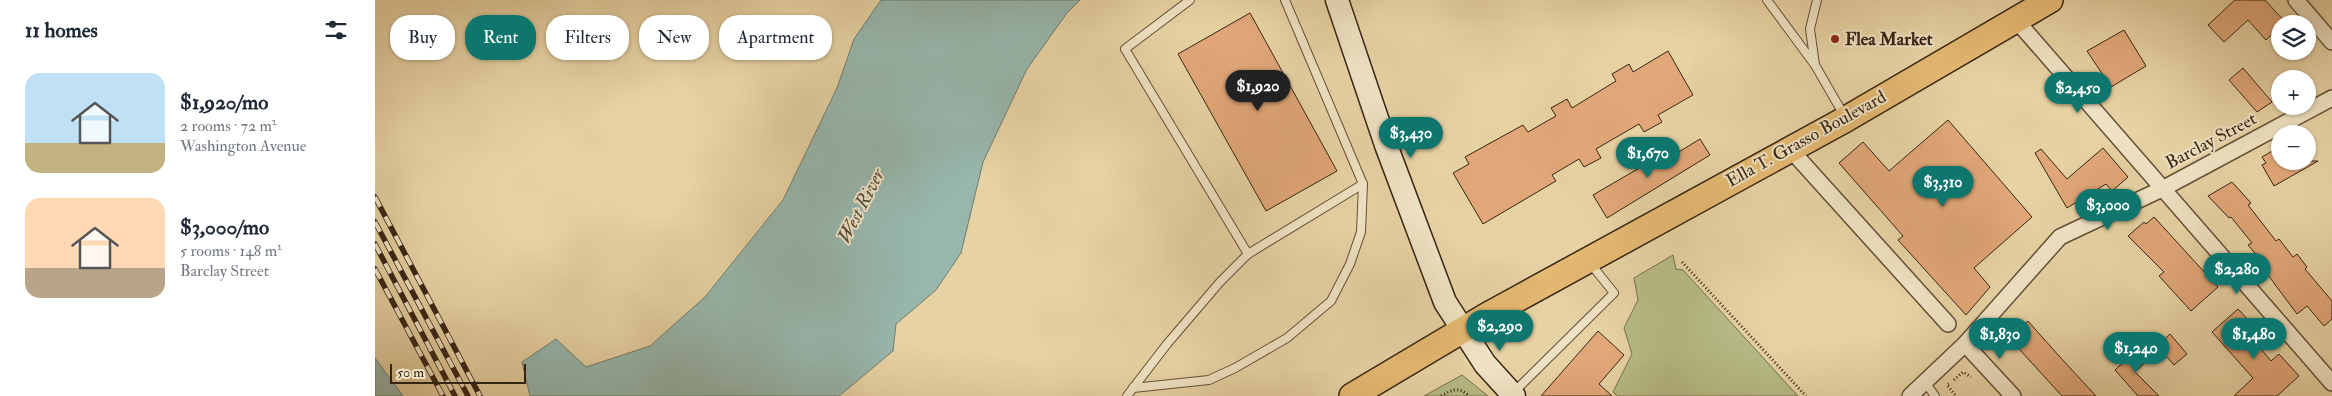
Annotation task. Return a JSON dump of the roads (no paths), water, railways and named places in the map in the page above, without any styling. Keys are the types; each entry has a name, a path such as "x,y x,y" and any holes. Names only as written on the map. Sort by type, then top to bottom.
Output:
{"main road":[{"path":"1337,0 1386,145 1445,302 1497,379 1513,395"},
{"name":"Ella T. Grasso Boulevard","path":"1352,396 1587,259 1845,119 2050,0"}],"street":[{"path":"2295,0 2332,42"},
{"path":"2016,20 2332,383"},
{"name":"Barclay Street","path":"1910,396 1965,344 2060,237 2164,188 2332,98"},
{"path":"1790,148 1947,324"},
{"path":"1965,344 2013,396"}],"lane":[{"path":"1190,0 1125,50 1248,254"},
{"path":"1133,388 1209,380 1235,368 1287,338 1331,301 1350,264 1361,232 1363,184 1285,0"},
{"path":"1767,0 1815,65 1845,119"},
{"path":"1815,65 1810,29 1817,0"},
{"path":"1127,396 1221,282 1248,254 1363,184"},
{"path":"1513,395 1614,293 1587,259"},
{"path":"1925,382 1935,396"}],"water":[{"name":"West River","path":"881,0 1080,0 1067,13 1027,69 983,162 961,253 936,290 896,324 893,351 839,396 530,396 522,362 556,339 586,367 650,346 705,297 783,200 837,88 854,39"},
{"path":"375,358 403,396 375,396"}],"railway":[{"path":"375,197 480,396"},
{"path":"375,222 468,396"},
{"path":"375,244 455,396"},
{"path":"375,269 443,396"}],"place":[{"name":"Flea Market","path":"1835,39"}]}
